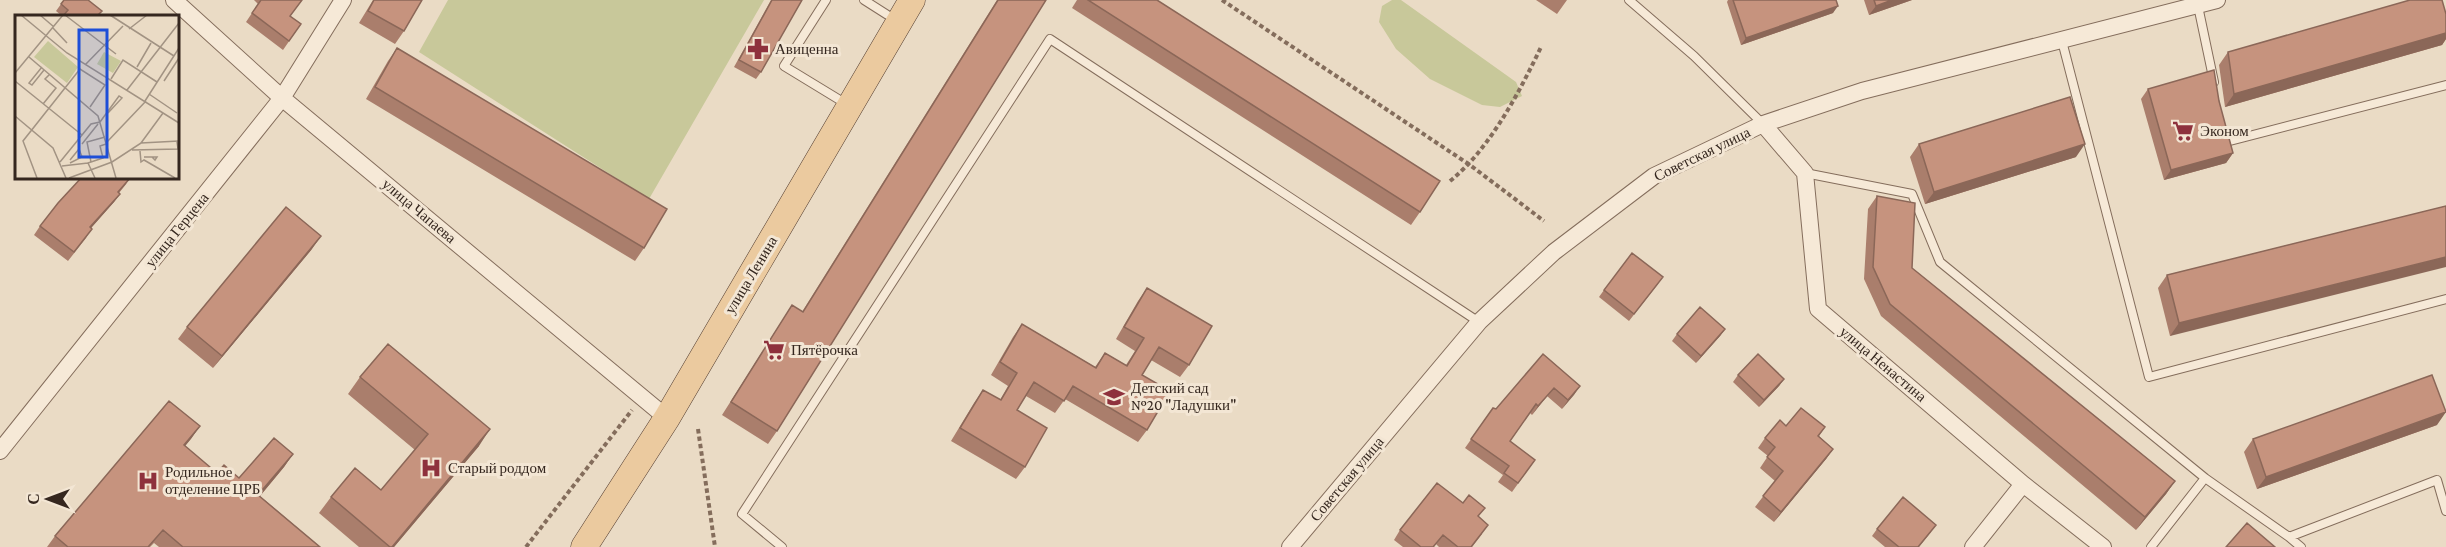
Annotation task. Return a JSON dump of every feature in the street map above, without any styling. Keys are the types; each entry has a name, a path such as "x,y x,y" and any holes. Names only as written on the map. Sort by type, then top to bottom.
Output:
{"main road":[{"name":"улица Ленина","path":"584,547 667,418 912,0"}],"street":[{"name":"улица Чапаева","path":"174,0 282,98 667,418"},
{"name":"улица Герцена","path":"0,451 282,98 343,0"},
{"name":"Советская улица","path":"1290,547 1479,322 1554,252 1654,176 1763,124 1862,91 2062,41 2163,6 2198,6 2217,0"},
{"path":"1763,124 1805,173"},
{"name":"улица Ненастина","path":"1805,173 1818,309 2023,484 2103,547"},
{"path":"1973,547 2023,484"}],"lane":[{"path":"826,0 784,66 850,107"},
{"path":"864,0 900,22"},
{"path":"1629,0 1694,56 1763,124"},
{"path":"2198,6 2217,96"},
{"path":"782,547 742,514 1050,39 1479,322"},
{"path":"2062,41 2149,377 2446,299"},
{"path":"2224,130 2226,142 2446,85"},
{"path":"1805,173 1912,195 1940,262 2205,478 2301,547"},
{"path":"2151,547 2205,478"},
{"path":"2289,537 2437,480 2446,511"}],"path":[{"path":"1222,0 1470,165 1544,221"},
{"path":"1450,182 1470,165 1524,83 1541,47"},
{"path":"526,547 643,396"},
{"path":"699,429 715,547"}],"green space":[{"path":"448,0 764,0 649,199 419,52"},
{"path":"1392,0 1401,0 1516,82 1522,96 1500,107 1482,105 1430,79 1396,49 1379,22 1382,6"}],"building":[{"path":"64,0 88,0 102,11 98,15 64,15 68,10 61,4"},
{"path":"261,0 302,0 290,16 301,24 289,41 252,13"},
{"path":"374,0 422,0 404,31 368,11"},
{"path":"772,0 802,0 761,72 739,60"},
{"path":"998,0 1046,0 777,431 731,402 792,305 803,312"},
{"path":"1088,0 1157,0 1440,181 1420,212"},
{"path":"1733,0 1836,0 1838,6 1746,38"},
{"path":"1874,0 1892,0 1876,6"},
{"path":"2410,0 2442,0 2446,14 2446,33 2234,94 2228,52"},
{"path":"397,48 667,209 644,248 375,87"},
{"name":"Эконом","path":"2214,70 2219,101 2233,153 2171,170 2148,89"},
{"path":"2070,97 2085,144 1934,192 1919,144"},
{"path":"81,178 130,178 118,192 120,194 90,227 92,229 74,252 40,226"},
{"path":"1877,196 1915,203 1912,268 2175,481 2145,517 1890,304 1873,267"},
{"path":"2446,206 2446,257 2179,323 2167,275"},
{"path":"286,207 321,236 222,356 187,327"},
{"path":"1632,253 1663,277 1634,314 1604,290"},
{"path":"1147,288 1212,326 1189,365 1159,347 1142,375 1170,391 1147,430 1073,386 1064,401 1034,382 1017,410 1047,428 1025,467 960,428 983,390 1001,400 1017,373 1000,362 1022,324 1096,368 1105,353 1127,366 1144,338 1124,327"},
{"path":"1700,307 1725,329 1701,356 1677,334"},
{"name":"Старый роддом","path":"388,344 490,429 392,547 331,497 355,468 381,490 428,434 360,377"},
{"path":"1543,354 1580,386 1568,400 1554,388 1538,406 1536,404 1510,441 1535,460 1518,483 1504,473 1509,466 1471,439 1493,408 1496,409"},
{"path":"1758,354 1784,379 1764,400 1738,375"},
{"path":"2432,375 2446,412 2266,477 2253,439"},
{"name":"Родильное отделение ЦРБ","path":"169,401 200,426 184,445 217,473 224,465 239,478 274,438 293,454 258,495 320,547 183,547 163,530 148,547 68,547 55,536"},
{"path":"1801,408 1825,427 1818,436 1833,449 1781,512 1763,496 1783,471 1767,457 1775,447 1765,438 1780,420 1786,426"},
{"path":"1437,483 1463,503 1469,495 1485,508 1478,516 1488,525 1471,547 1458,547 1443,535 1433,547 1421,547 1400,530"},
{"path":"1903,497 1936,525 1918,547 1899,547 1877,529"},
{"path":"2247,523 2275,547 2226,547"}],"place":[{"name":"Авиценна","path":"758,49"},
{"name":"Эконом","path":"2183,131"},
{"name":"Пятёрочка","path":"774,350"},
{"name":"Детский сад №20 \"Ладушки\"","path":"1114,397"},
{"name":"Старый роддом","path":"431,468"},
{"name":"Родильное отделение ЦРБ","path":"148,481"}]}
